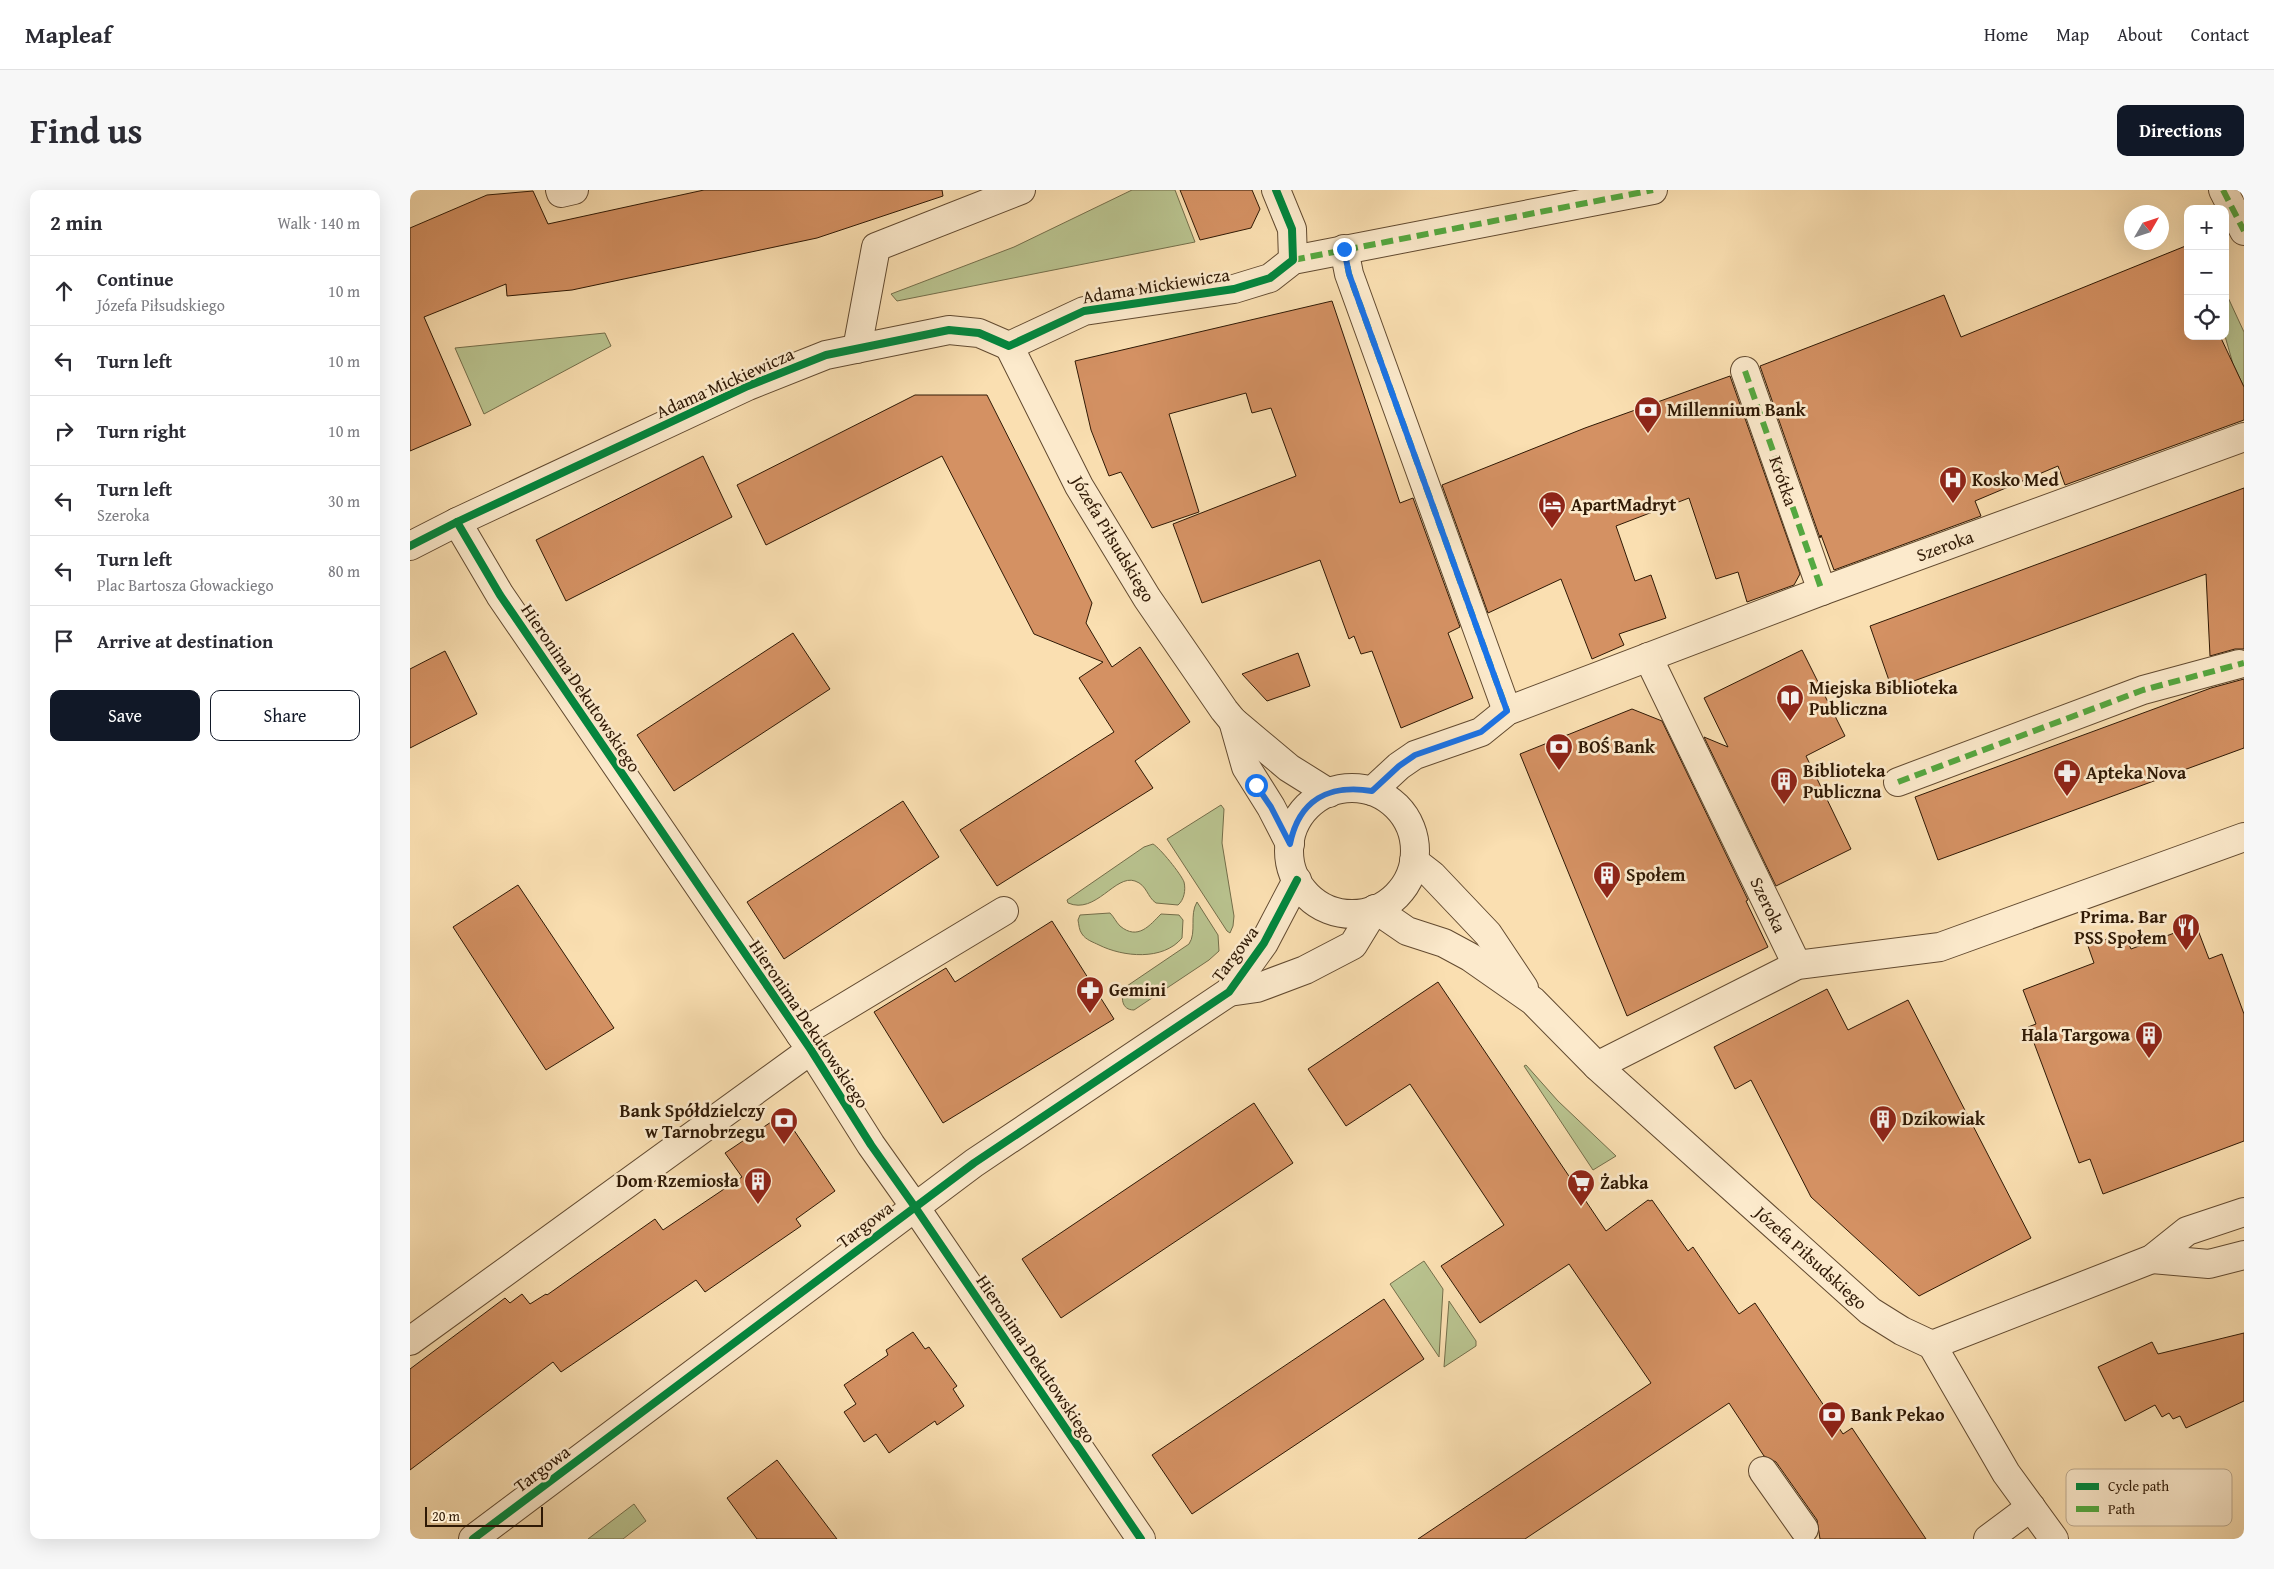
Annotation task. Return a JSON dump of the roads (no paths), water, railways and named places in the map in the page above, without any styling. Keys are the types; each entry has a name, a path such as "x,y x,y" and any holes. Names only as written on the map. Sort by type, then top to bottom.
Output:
{"street":[{"path":"560,190 561,193 574,190"},
{"path":"857,349 876,247 1020,190"},
{"path":"1276,190 1292,229 1293,260 1653,190"},
{"path":"2223,190 2244,231"},
{"path":"1344,249 1349,274 1507,711"},
{"name":"Adama Mickiewicza","path":"410,546 457,522 748,386 826,355 949,330 979,333 1009,346 1084,311 1234,289 1270,278 1293,260"},
{"name":"Józefa Piłsudskiego","path":"1009,346 1079,486 1147,598 1233,722 1289,768 1329,793"},
{"name":"Krótka","path":"1745,371 1822,591"},
{"name":"Szeroka","path":"1372,791 1399,766 1415,755 1481,732 1507,711 1822,591 2244,437"},
{"name":"Hieronima Dekutowskiego","path":"457,522 500,596 806,1042 871,1145 1141,1539"},
{"name":"Szeroka","path":"1648,657 1797,965"},
{"path":"1898,782 2143,690 2239,664"},
{"name":"Józefa Piłsudskiego","path":"1233,722 1246,767 1271,807 1290,844"},
{"path":"1353,788 1372,791 1388,799 1401,811 1410,826 1414,844 1414,862 1407,882 1393,899 1375,909 1360,913 1332,910 1316,902 1304,891 1297,880 1290,860 1293,827 1301,813 1316,799 1329,793 1353,788"},
{"path":"1597,1066 1797,965 1940,947 2244,837"},
{"name":"Józefa Piłsudskiego","path":"1414,862 1432,874 1488,934 1533,1002"},
{"name":"Targowa","path":"473,1539 974,1163 1229,992 1264,943 1297,880"},
{"name":"Józefa Piłsudskiego","path":"1375,909 1407,931 1444,943 1470,957 1533,1002 1597,1066 1870,1311 1902,1331 1932,1345"},
{"name":"Targowa","path":"1229,992 1257,988 1305,970 1353,944 1375,909"},
{"path":"410,1341 806,1042 1004,911"},
{"path":"2054,1539 2006,1473 1932,1345 2152,1259 2187,1231 2244,1212"},
{"path":"2152,1259 2209,1264 2244,1255"},
{"path":"1764,1471 1804,1529"},
{"path":"1988,1539 2031,1507"}],"place":[{"name":"Millennium Bank","path":"1648,434"},
{"name":"Kosko Med","path":"1953,504"},
{"name":"ApartMadryt","path":"1552,529"},
{"name":"Miejska Biblioteka Publiczna","path":"1790,722"},
{"name":"BOŚ Bank","path":"1559,771"},
{"name":"Apteka Nova","path":"2067,797"},
{"name":"Biblioteka Publiczna","path":"1784,805"},
{"name":"Społem","path":"1607,899"},
{"name":"Prima. Bar PSS Społem","path":"2186,951"},
{"name":"Gemini","path":"1090,1014"},
{"name":"Hala Targowa","path":"2149,1059"},
{"name":"Dzikowiak","path":"1883,1143"},
{"name":"Bank Spółdzielczy w Tarnobrzegu","path":"784,1145"},
{"name":"Dom Rzemiosła","path":"758,1205"},
{"name":"Żabka","path":"1581,1207"},
{"name":"Bank Pekao","path":"1832,1439"}]}
